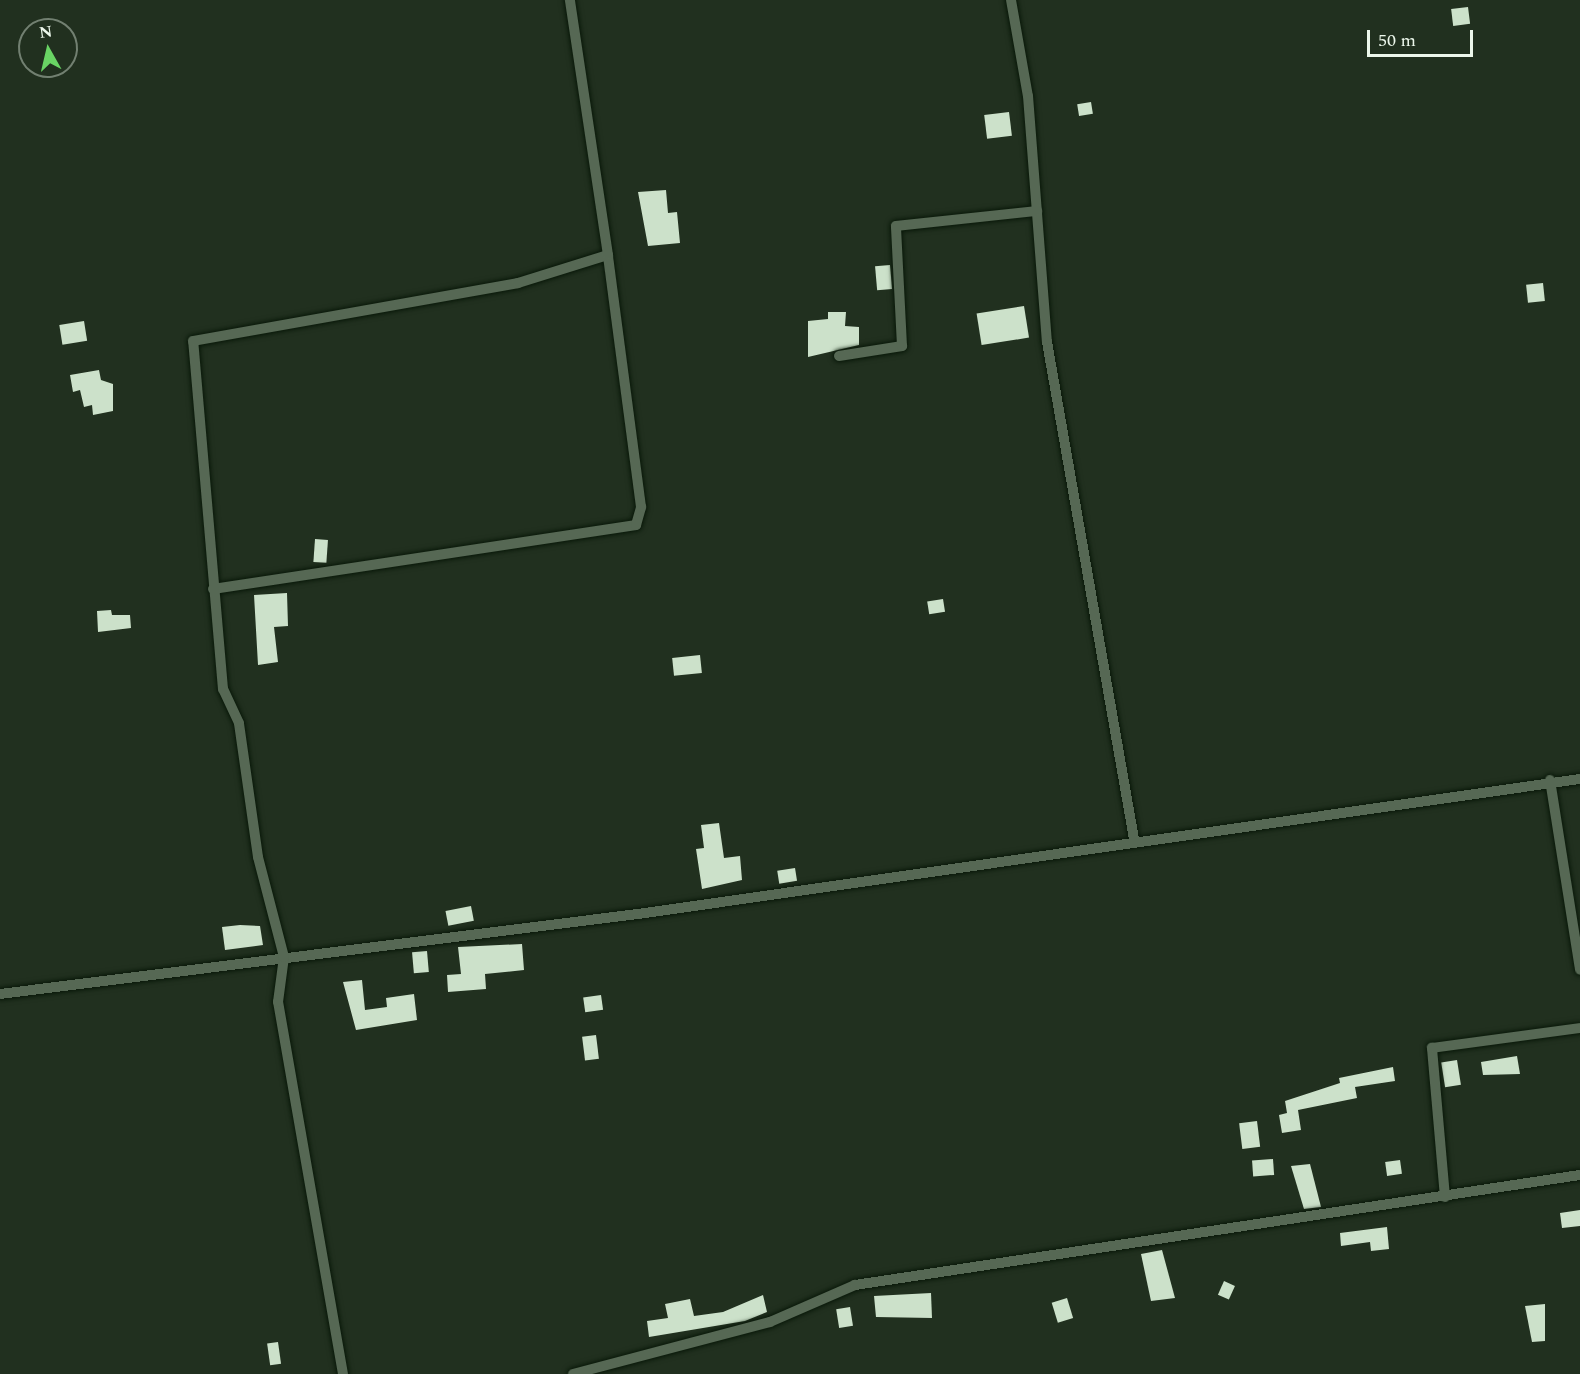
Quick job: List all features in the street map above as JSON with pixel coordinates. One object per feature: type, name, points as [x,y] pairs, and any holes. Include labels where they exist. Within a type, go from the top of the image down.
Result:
[{"type":"street","points":[[213,589],[636,525],[642,507],[570,0]]},
{"type":"street","points":[[1011,0],[1028,96],[1049,353],[1134,839]]},
{"type":"street","points":[[839,356],[902,346],[896,226],[1037,211]]},
{"type":"street","points":[[343,1374],[278,1002],[284,957],[258,857],[239,723],[224,689],[213,589],[193,341],[518,284],[608,255]]},
{"type":"street","points":[[0,994],[48,993],[284,957],[638,914],[1134,839],[1550,780],[1580,779]]},
{"type":"street","points":[[1550,780],[1580,970]]},
{"type":"street","points":[[1445,1197],[1432,1048],[1580,1028]]},
{"type":"street","points":[[573,1374],[770,1322],[855,1286],[1580,1175]]},
{"type":"building","points":[[1468,7],[1470,24],[1453,26],[1451,9]]},
{"type":"building","points":[[1091,102],[1093,114],[1079,116],[1077,104]]},
{"type":"building","points":[[1009,112],[1012,136],[987,139],[984,115]]},
{"type":"building","points":[[666,190],[668,213],[677,212],[680,243],[648,246],[638,192]]},
{"type":"building","points":[[890,265],[892,289],[877,290],[875,266]]},
{"type":"building","points":[[1543,283],[1545,301],[1528,303],[1526,285]]},
{"type":"building","points":[[1024,306],[1029,338],[982,345],[977,314]]},
{"type":"building","points":[[828,312],[846,312],[845,326],[859,327],[859,345],[808,357],[808,321],[828,319]]},
{"type":"building","points":[[84,321],[87,341],[62,345],[59,325]]},
{"type":"building","points":[[99,370],[101,380],[113,384],[113,411],[93,415],[92,405],[84,407],[80,390],[73,392],[70,375]]},
{"type":"building","points":[[315,539],[328,540],[326,563],[313,562]]},
{"type":"building","points":[[287,593],[288,626],[274,627],[278,662],[258,665],[254,595]]},
{"type":"building","points":[[943,599],[945,612],[929,614],[927,602]]},
{"type":"building","points":[[111,610],[112,615],[130,615],[131,628],[98,632],[97,611]]},
{"type":"building","points":[[700,655],[702,673],[674,676],[672,658]]},
{"type":"building","points":[[719,823],[724,858],[740,856],[742,880],[702,889],[696,849],[704,848],[701,825]]},
{"type":"building","points":[[795,868],[797,881],[779,884],[777,871]]},
{"type":"building","points":[[471,906],[474,921],[448,926],[445,911]]},
{"type":"building","points":[[260,926],[263,945],[225,950],[222,927]]},
{"type":"building","points":[[522,944],[524,970],[485,974],[486,989],[448,992],[447,975],[461,974],[458,947]]},
{"type":"building","points":[[427,951],[429,972],[414,973],[412,952]]},
{"type":"building","points":[[362,980],[365,1010],[387,1007],[386,998],[414,994],[417,1020],[356,1030],[343,982]]},
{"type":"building","points":[[601,995],[603,1010],[585,1012],[583,998]]},
{"type":"building","points":[[596,1035],[599,1059],[585,1061],[582,1037]]},
{"type":"building","points":[[1517,1056],[1520,1074],[1483,1075],[1481,1062]]},
{"type":"building","points":[[1457,1060],[1461,1085],[1445,1087],[1441,1063]]},
{"type":"building","points":[[1393,1067],[1395,1081],[1355,1087],[1357,1098],[1298,1110],[1301,1130],[1282,1133],[1279,1115],[1287,1113],[1285,1101],[1340,1083],[1339,1078]]},
{"type":"building","points":[[1257,1121],[1260,1147],[1242,1149],[1239,1123]]},
{"type":"building","points":[[1273,1159],[1274,1175],[1253,1176],[1252,1160]]},
{"type":"building","points":[[1400,1160],[1402,1174],[1387,1176],[1385,1162]]},
{"type":"building","points":[[1310,1164],[1321,1207],[1304,1209],[1291,1166]]},
{"type":"building","points":[[1580,1210],[1580,1226],[1562,1228],[1560,1213]]},
{"type":"building","points":[[1387,1227],[1389,1249],[1371,1251],[1370,1242],[1341,1246],[1340,1233]]},
{"type":"building","points":[[1162,1250],[1175,1298],[1151,1301],[1141,1254]]},
{"type":"building","points":[[1224,1281],[1235,1286],[1229,1300],[1218,1295]]},
{"type":"building","points":[[931,1293],[932,1318],[876,1317],[874,1296]]},
{"type":"building","points":[[763,1295],[767,1312],[745,1321],[649,1337],[647,1321],[668,1318],[665,1304],[690,1299],[694,1316],[723,1312]]},
{"type":"building","points":[[1067,1298],[1073,1318],[1058,1323],[1052,1303]]},
{"type":"building","points":[[1545,1304],[1545,1341],[1532,1342],[1525,1306]]},
{"type":"building","points":[[850,1307],[853,1326],[839,1328],[836,1309]]},
{"type":"building","points":[[278,1342],[281,1364],[270,1365],[267,1344]]}]
